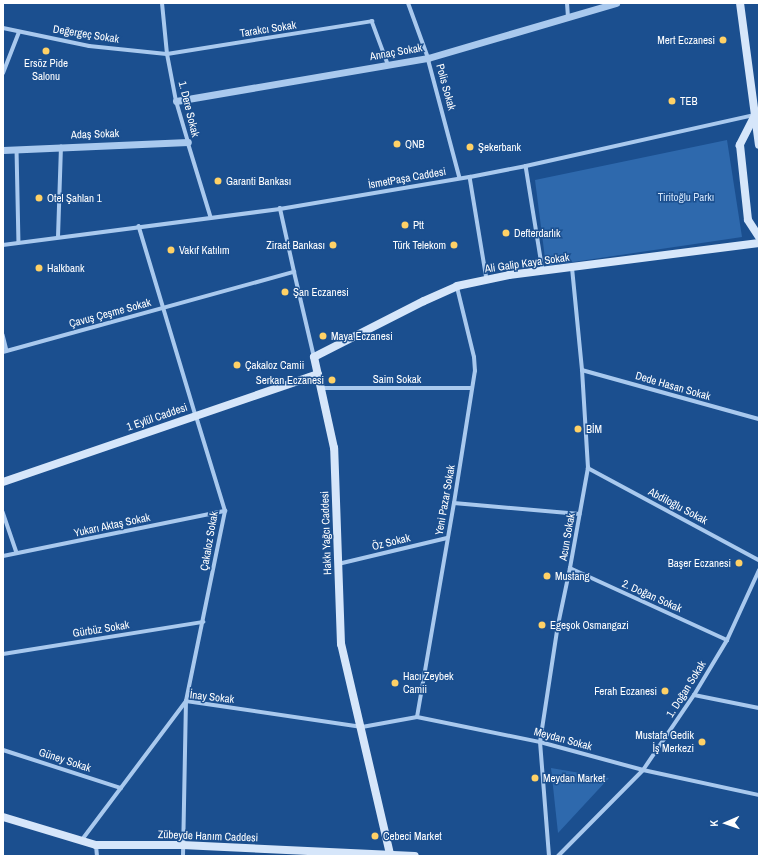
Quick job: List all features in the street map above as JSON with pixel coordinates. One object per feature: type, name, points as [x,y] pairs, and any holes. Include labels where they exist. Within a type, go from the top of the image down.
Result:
[{"type":"main road","points":[[740,3],[758,113],[759,145]]},
{"type":"main road","points":[[758,113],[740,146],[748,220],[759,237]]},
{"type":"main road","name":"Ali Galip Kaya Sokak","points":[[314,356],[457,286],[543,271],[759,243]]},
{"type":"main road","name":"Hakkı Yağcı Caddesi","points":[[314,356],[334,448],[341,644],[362,728],[390,855]]},
{"type":"main road","name":"1 Eylül Caddesi","points":[[3,482],[318,374]]},
{"type":"main road","name":"Zübeyde Hanım Caddesi","points":[[3,817],[96,845],[182,845],[415,856]]},
{"type":"street","name":"1. Dere Sokak","points":[[162,3],[167,54],[176,100],[211,217]]},
{"type":"street","name":"Polis Sokak","points":[[408,3],[428,58],[460,178]]},
{"type":"street","points":[[567,3],[568,17]]},
{"type":"street","name":"Annaç Sokak","points":[[176,100],[428,58],[616,3]]},
{"type":"street","name":"Tarakcı Sokak","points":[[167,54],[372,21]]},
{"type":"street","points":[[372,21],[388,64]]},
{"type":"street","name":"Değergeç Sokak","points":[[3,28],[89,46],[167,54]]},
{"type":"street","points":[[3,73],[19,32]]},
{"type":"street","name":"İsmetPaşa Caddesi","points":[[58,238],[139,226],[280,209],[460,178],[526,166],[758,113]]},
{"type":"street","name":"Adaş Sokak","points":[[3,150],[188,142]]},
{"type":"street","points":[[3,245],[58,238],[61,147]]},
{"type":"street","points":[[17,149],[18,242]]},
{"type":"street","points":[[526,166],[543,271]]},
{"type":"street","points":[[470,176],[487,280]]},
{"type":"street","name":"Hakkı Yağcı Caddesi","points":[[280,209],[314,356]]},
{"type":"street","name":"Çakaloz Sokak","points":[[139,226],[225,510],[186,701],[182,845],[183,856]]},
{"type":"street","name":"Acun Sokak","points":[[549,856],[540,742],[558,625],[588,468],[582,370],[572,268]]},
{"type":"street","name":"Çavuş Çeşme Sokak","points":[[5,351],[294,272]]},
{"type":"street","name":"Yeni Pazar Sokak","points":[[417,717],[454,503],[472,388],[474,357],[457,286]]},
{"type":"street","points":[[3,335],[5,351]]},
{"type":"street","name":"Dede Hasan Sokak","points":[[582,370],[759,420]]},
{"type":"street","name":"Saim Sokak","points":[[322,388],[472,388]]},
{"type":"street","name":"Abdiloğlu Sokak","points":[[588,468],[759,560]]},
{"type":"street","points":[[454,503],[580,514]]},
{"type":"street","name":"Yukarı Aktaş Sokak","points":[[3,556],[225,510]]},
{"type":"street","points":[[3,512],[17,553]]},
{"type":"street","name":"Öz Sokak","points":[[338,564],[447,538]]},
{"type":"street","name":"2. Doğan Sokak","points":[[570,568],[727,640]]},
{"type":"street","name":"1. Doğan Sokak","points":[[558,856],[643,770],[694,695],[727,640],[759,570]]},
{"type":"street","name":"Gürbüz Sokak","points":[[3,654],[203,622]]},
{"type":"street","points":[[694,695],[759,708]]},
{"type":"street","name":"İnay Sokak","points":[[81,841],[186,701],[362,728]]},
{"type":"street","name":"Meydan Sokak","points":[[362,728],[417,717],[540,742],[643,770],[759,795]]},
{"type":"street","name":"Güney Sokak","points":[[3,750],[121,788]]},
{"type":"street","points":[[96,845],[97,856]]},
{"type":"green space","name":"Tiritoğlu Parkı","points":[[727,140],[742,237],[546,266],[535,180]]},
{"type":"green space","points":[[551,768],[609,778],[558,833]]},
{"type":"place","name":"Mert Eczanesi","points":[[723,40]]},
{"type":"place","name":"Ersöz Pide Salonu","points":[[46,51]]},
{"type":"place","name":"TEB","points":[[672,101]]},
{"type":"place","name":"QNB","points":[[397,144]]},
{"type":"place","name":"Şekerbank","points":[[470,147]]},
{"type":"place","name":"Garanti Bankası","points":[[218,181]]},
{"type":"place","name":"Otel Şahlan 1","points":[[39,198]]},
{"type":"place","name":"Ptt","points":[[405,225]]},
{"type":"place","name":"Defterdarlık","points":[[506,233]]},
{"type":"place","name":"Ziraat Bankası","points":[[333,245]]},
{"type":"place","name":"Türk Telekom","points":[[454,245]]},
{"type":"place","name":"Vakıf Katılım","points":[[171,250]]},
{"type":"place","name":"Halkbank","points":[[39,268]]},
{"type":"place","name":"Şan Eczanesi","points":[[285,292]]},
{"type":"place","name":"Maya Eczanesi","points":[[323,336]]},
{"type":"place","name":"Çakaloz Camii","points":[[237,365]]},
{"type":"place","name":"Serkan Eczanesi","points":[[332,380]]},
{"type":"place","name":"BİM","points":[[578,429]]},
{"type":"place","name":"Başer Eczanesi","points":[[739,563]]},
{"type":"place","name":"Mustang","points":[[547,576]]},
{"type":"place","name":"Egeşok Osmangazi","points":[[542,625]]},
{"type":"place","name":"Hacı Zeybek Camii","points":[[395,683]]},
{"type":"place","name":"Ferah Eczanesi","points":[[665,691]]},
{"type":"place","name":"Mustafa Gedik İş Merkezi","points":[[702,742]]},
{"type":"place","name":"Meydan Market","points":[[535,778]]},
{"type":"place","name":"Cebeci Market","points":[[375,836]]}]
